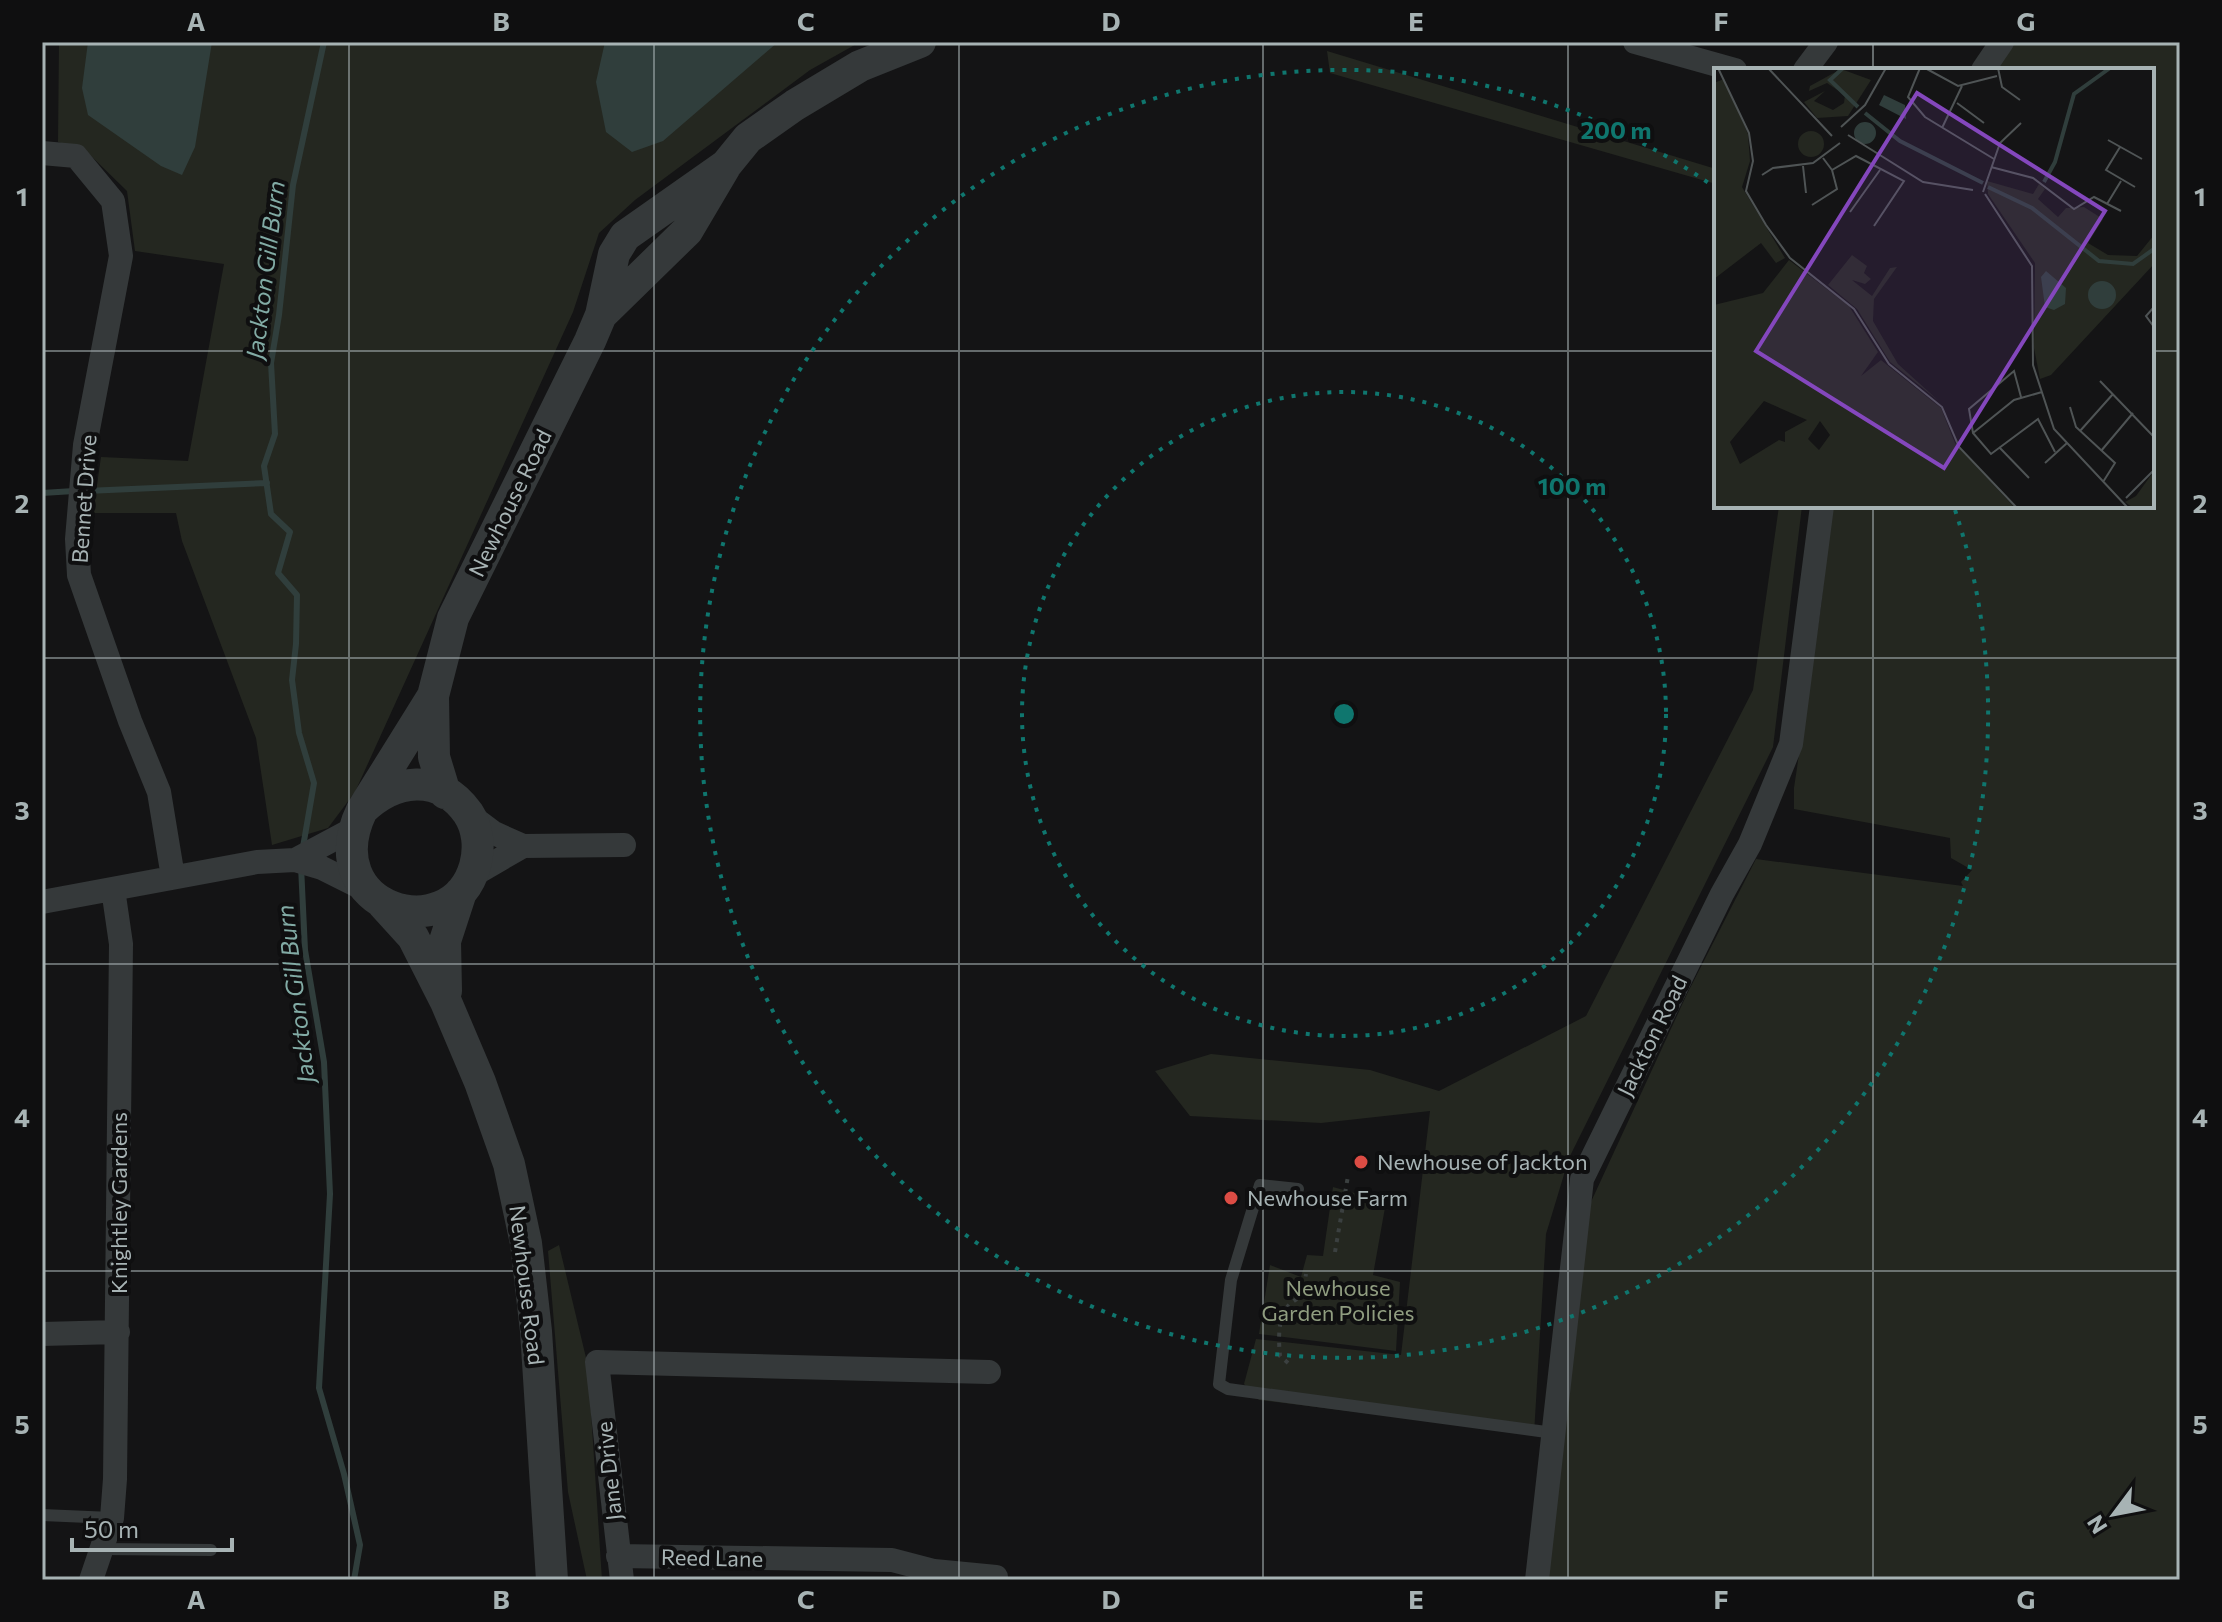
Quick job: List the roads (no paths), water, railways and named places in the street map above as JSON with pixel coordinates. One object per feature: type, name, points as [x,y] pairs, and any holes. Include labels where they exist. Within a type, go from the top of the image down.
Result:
[{"type":"street","name":"Newhouse Road","points":[[445,793],[434,757],[433,696],[453,618],[601,315],[687,231],[726,165],[748,138],[860,66],[920,42]]},
{"type":"street","points":[[1635,42],[1728,68]]},
{"type":"street","points":[[1806,68],[1826,42]]},
{"type":"street","points":[[1984,68],[2002,42]]},
{"type":"street","name":"Bennet Drive","points":[[42,153],[76,156],[113,201],[121,256],[85,445],[77,539],[79,575],[130,721],[159,792],[173,877]]},
{"type":"street","name":"Jackton Road","points":[[1537,1580],[1582,1179],[1722,894],[1750,844],[1791,744],[1822,508]]},
{"type":"street","name":"Newhouse Road","points":[[358,820],[433,696]]},
{"type":"street","points":[[295,860],[329,844],[358,820],[378,795],[397,786],[418,784],[456,799],[470,815],[494,833],[523,846],[624,845]]},
{"type":"street","points":[[467,884],[478,855],[477,835],[470,815]]},
{"type":"street","points":[[358,820],[350,851],[355,872],[374,897]]},
{"type":"street","points":[[42,902],[257,862],[295,860],[322,868],[403,911],[425,911],[444,905],[467,884],[523,846]]},
{"type":"street","name":"Newhouse Road","points":[[446,1002],[445,941],[467,884]]},
{"type":"street","name":"Knightley Gardens","points":[[91,1580],[112,1518],[118,1332],[121,944],[113,889]]},
{"type":"street","name":"Newhouse Road","points":[[374,897],[413,937],[446,1002],[480,1082],[509,1164],[526,1243],[536,1331],[552,1580]]},
{"type":"street","points":[[42,1334],[118,1332]]},
{"type":"street","name":"Jane Drive","points":[[620,1568],[597,1362],[989,1372]]},
{"type":"street","name":"Reed Lane","points":[[620,1568],[807,1570],[892,1560],[934,1571],[996,1577]]},
{"type":"lane","points":[[1298,1189],[1260,1185],[1231,1280],[1219,1384],[1228,1389],[1554,1433]]},
{"type":"lane","points":[[42,1515],[112,1518]]},
{"type":"lane","points":[[102,1549],[211,1550]]},
{"type":"waterway","name":"Jackton Gill Burn","points":[[303,847],[314,783],[299,733],[292,680],[297,595],[278,573],[290,532],[271,514],[264,466],[275,434],[271,363],[293,185],[324,42]]},
{"type":"waterway","points":[[86,491],[267,483]]},
{"type":"waterway","points":[[42,493],[74,491]]},
{"type":"waterway","name":"Jackton Gill Burn","points":[[301,866],[305,950],[324,1062],[330,1194],[319,1388],[344,1474],[360,1545],[354,1580]]},
{"type":"place","name":"Newhouse of Jackton","points":[[1361,1162]]},
{"type":"place","name":"Newhouse Farm","points":[[1231,1198]]},
{"type":"park label","name":"Newhouse Garden Policies","points":[[1338,1300]]}]
